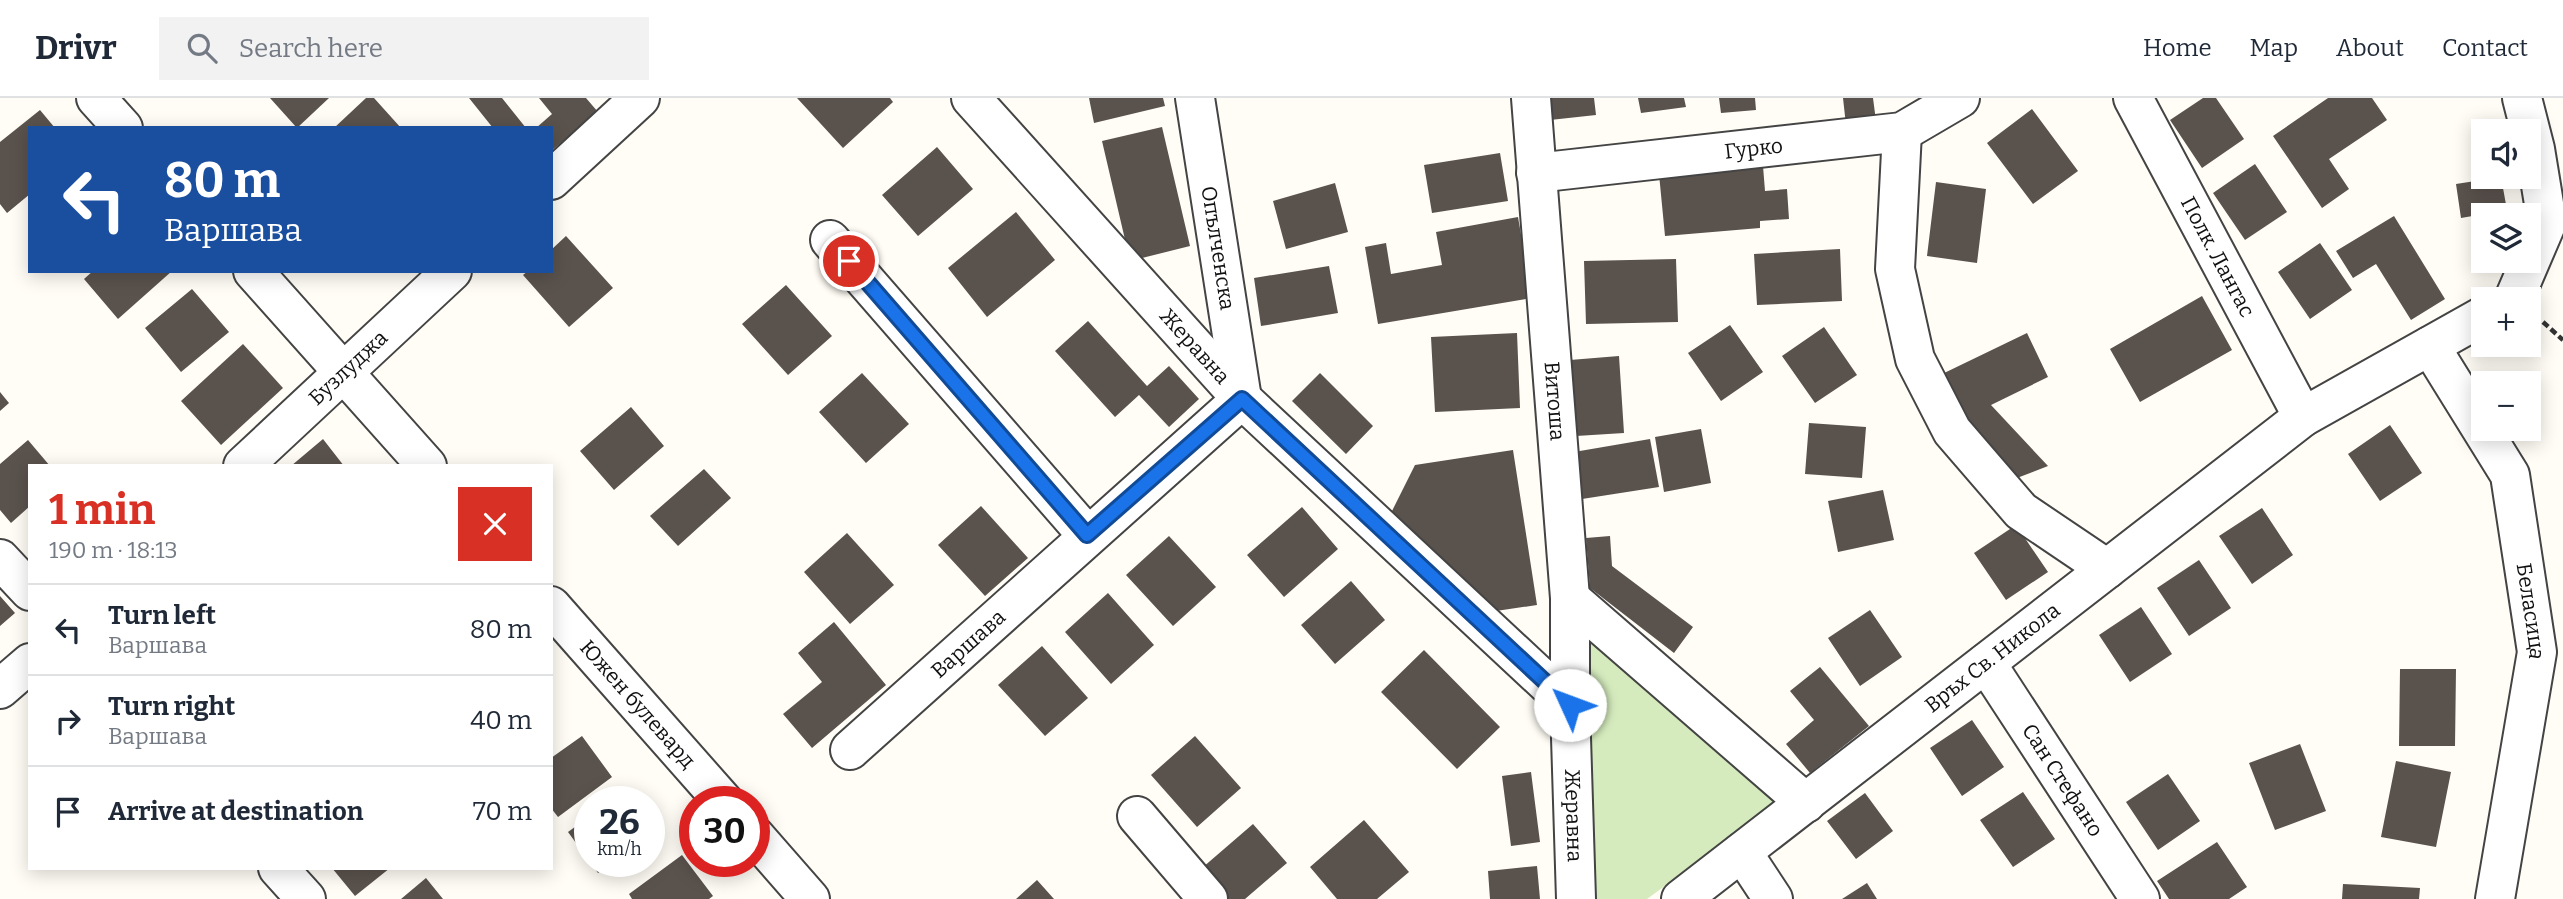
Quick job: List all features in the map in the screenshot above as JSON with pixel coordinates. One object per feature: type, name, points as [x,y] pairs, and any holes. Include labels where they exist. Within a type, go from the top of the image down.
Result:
[{"type":"street","points":[[96,98],[121,126]]},
{"type":"street","points":[[553,178],[640,98]]},
{"type":"street","name":"Жеравна","points":[[971,98],[1242,399],[1570,705],[1576,899]]},
{"type":"street","name":"Опълченска","points":[[1195,98],[1242,399]]},
{"type":"street","name":"Витоша","points":[[1531,98],[1570,598],[1570,705]]},
{"type":"street","name":"Гурко","points":[[1536,173],[1917,116],[1960,98]]},
{"type":"street","name":"Полк. Лангас","points":[[2133,98],[2303,417]]},
{"type":"street","points":[[2520,287],[2547,222],[2535,149],[2522,98]]},
{"type":"street","points":[[1917,116],[1895,269],[1915,359],[1952,431],[2021,511],[2106,569]]},
{"type":"street","points":[[830,240],[1087,535]]},
{"type":"street","points":[[255,273],[425,464]]},
{"type":"street","name":"Бузлуджа","points":[[245,464],[450,273]]},
{"type":"street","name":"Връх Св. Никола","points":[[1681,899],[2303,417],[2471,323]]},
{"type":"street","name":"Беласица","points":[[2430,346],[2510,475],[2537,652],[2495,899]]},
{"type":"street","name":"Варшава","points":[[850,750],[1242,399]]},
{"type":"street","points":[[0,559],[28,589]]},
{"type":"street","points":[[1570,598],[1806,803]]},
{"type":"street","name":"Южен булевард","points":[[553,608],[710,786]]},
{"type":"street","name":"Сан Стефано","points":[[1986,663],[2140,899]]},
{"type":"street","points":[[0,689],[28,665]]},
{"type":"street","points":[[1137,816],[1208,899]]},
{"type":"street","points":[[1742,852],[1773,899]]},
{"type":"street","points":[[770,853],[810,899]]},
{"type":"street","points":[[280,870],[306,899]]},
{"type":"path","points":[[2541,321],[2563,340]]},
{"type":"green space","points":[[1582,630],[1782,800],[1647,899],[1591,899]]},
{"type":"building","points":[[270,98],[329,98],[299,126],[295,126]]},
{"type":"building","points":[[366,98],[374,98],[399,126],[336,126]]},
{"type":"building","points":[[469,98],[502,98],[524,126],[491,126]]},
{"type":"building","points":[[539,98],[586,98],[598,112],[553,149],[553,126],[538,126],[552,114]]},
{"type":"building","points":[[797,98],[890,98],[893,102],[843,148]]},
{"type":"building","points":[[1089,98],[1163,98],[1165,106],[1094,123]]},
{"type":"building","points":[[1547,98],[1594,98],[1596,115],[1550,120]]},
{"type":"building","points":[[1638,98],[1684,98],[1686,107],[1641,113]]},
{"type":"building","points":[[1719,98],[1755,98],[1756,110],[1721,113]]},
{"type":"building","points":[[1843,98],[1873,98],[1876,121],[1846,125]]},
{"type":"building","points":[[2203,98],[2216,98],[2244,139],[2202,168],[2170,120]]},
{"type":"building","points":[[2328,98],[2372,98],[2387,120],[2329,159],[2349,189],[2322,208],[2273,136]]},
{"type":"building","points":[[2032,109],[2078,171],[2033,204],[1987,143]]},
{"type":"building","points":[[40,110],[53,126],[28,126],[28,196],[7,213],[0,204],[0,142]]},
{"type":"building","points":[[1162,127],[1190,246],[1130,261],[1102,141]]},
{"type":"building","points":[[937,147],[973,189],[918,236],[882,195]]},
{"type":"building","points":[[1500,153],[1508,201],[1432,213],[1424,165]]},
{"type":"building","points":[[2255,164],[2287,212],[2245,240],[2213,193]]},
{"type":"building","points":[[1763,166],[1765,191],[1787,189],[1789,219],[1760,221],[1760,228],[1665,236],[1659,174]]},
{"type":"building","points":[[1936,182],[1986,189],[1977,263],[1927,256]]},
{"type":"building","points":[[2471,182],[2471,189],[2503,189],[2506,203],[2471,203],[2471,216],[2461,218],[2456,184]]},
{"type":"building","points":[[1335,183],[1348,232],[1286,249],[1273,201]]},
{"type":"building","points":[[1016,212],[1055,260],[987,317],[948,268]]},
{"type":"building","points":[[2394,216],[2445,299],[2411,320],[2376,264],[2353,278],[2336,251]]},
{"type":"building","points":[[1518,217],[1532,298],[1378,324],[1365,247],[1386,243],[1391,274],[1442,265],[1436,232]]},
{"type":"building","points":[[566,236],[613,288],[569,327],[523,275],[553,273],[553,248]]},
{"type":"building","points":[[2320,243],[2352,290],[2310,319],[2278,272]]},
{"type":"building","points":[[1840,249],[1842,301],[1757,305],[1754,254]]},
{"type":"building","points":[[1676,259],[1678,322],[1586,324],[1584,261]]},
{"type":"building","points":[[1329,266],[1338,313],[1261,326],[1254,278]]},
{"type":"building","points":[[91,273],[170,273],[118,319],[84,279]]},
{"type":"building","points":[[786,285],[832,336],[788,375],[742,324]]},
{"type":"building","points":[[192,289],[229,332],[181,372],[145,328]]},
{"type":"building","points":[[2202,296],[2232,350],[2140,402],[2110,349]]},
{"type":"building","points":[[1088,321],[1147,386],[1169,366],[1199,399],[1169,427],[1139,395],[1115,417],[1055,351]]},
{"type":"building","points":[[1730,325],[1763,372],[1721,401],[1688,353]]},
{"type":"building","points":[[1824,327],[1857,375],[1815,403],[1782,356]]},
{"type":"building","points":[[1517,333],[1520,408],[1435,412],[1431,337]]},
{"type":"building","points":[[2027,333],[2048,377],[1991,405],[2048,466],[2017,478],[1956,413],[1938,376]]},
{"type":"building","points":[[243,344],[283,388],[221,445],[181,401]]},
{"type":"building","points":[[1619,356],[1624,433],[1576,436],[1570,360]]},
{"type":"building","points":[[862,373],[909,424],[866,463],[819,412]]},
{"type":"building","points":[[1320,373],[1373,426],[1346,454],[1292,401]]},
{"type":"building","points":[[0,392],[9,403],[0,411]]},
{"type":"building","points":[[631,407],[664,446],[614,490],[580,451]]},
{"type":"building","points":[[1809,423],[1866,427],[1862,478],[1805,474]]},
{"type":"building","points":[[2390,425],[2422,473],[2380,501],[2348,454]]},
{"type":"building","points":[[1701,429],[1711,483],[1664,492],[1655,437]]},
{"type":"building","points":[[323,439],[342,464],[293,464]]},
{"type":"building","points":[[1650,439],[1659,487],[1582,499],[1574,452]]},
{"type":"building","points":[[28,440],[48,464],[28,464],[28,508],[11,523],[0,510],[0,464]]},
{"type":"building","points":[[1513,450],[1537,605],[1496,611],[1390,515],[1415,465]]},
{"type":"building","points":[[704,469],[731,498],[678,546],[650,516]]},
{"type":"building","points":[[1883,490],[1894,540],[1838,552],[1828,501]]},
{"type":"building","points":[[981,506],[1028,558],[985,596],[938,545]]},
{"type":"building","points":[[1302,507],[1338,549],[1284,597],[1247,555]]},
{"type":"building","points":[[2262,508],[2293,555],[2252,584],[2219,536]]},
{"type":"building","points":[[2016,525],[2048,572],[2006,600],[1974,553]]},
{"type":"building","points":[[847,533],[894,585],[850,624],[804,572]]},
{"type":"building","points":[[1169,536],[1216,587],[1173,626],[1126,575]]},
{"type":"building","points":[[1610,536],[1612,566],[1693,627],[1674,653],[1590,588],[1586,538]]},
{"type":"building","points":[[2199,560],[2231,608],[2189,636],[2157,588]]},
{"type":"building","points":[[1351,581],[1385,620],[1335,664],[1301,625]]},
{"type":"building","points":[[1108,593],[1154,645],[1111,684],[1065,632]]},
{"type":"building","points":[[0,596],[15,613],[0,626]]},
{"type":"building","points":[[2141,607],[2172,654],[2130,682],[2099,635]]},
{"type":"building","points":[[1870,610],[1902,657],[1860,686],[1828,638]]},
{"type":"building","points":[[834,622],[886,685],[812,748],[783,714],[822,682],[798,653]]},
{"type":"building","points":[[1042,646],[1088,698],[1045,736],[998,685]]},
{"type":"building","points":[[1424,650],[1500,727],[1457,769],[1381,692]]},
{"type":"building","points":[[1820,667],[1869,726],[1810,773],[1786,744],[1814,720],[1790,691]]},
{"type":"building","points":[[2400,669],[2456,669],[2455,746],[2399,746]]},
{"type":"building","points":[[1972,720],[2004,767],[1962,796],[1930,748]]},
{"type":"building","points":[[582,736],[612,777],[600,786],[574,786],[574,805],[558,817],[553,811],[553,757]]},
{"type":"building","points":[[1195,736],[1241,788],[1197,827],[1151,775]]},
{"type":"building","points":[[2300,744],[2326,811],[2275,830],[2249,763]]},
{"type":"building","points":[[2396,761],[2451,772],[2436,847],[2381,837]]},
{"type":"building","points":[[1531,772],[1540,842],[1511,846],[1502,776]]},
{"type":"building","points":[[2168,774],[2200,821],[2158,850],[2126,802]]},
{"type":"building","points":[[2023,792],[2055,839],[2013,867],[1980,820]]},
{"type":"building","points":[[1865,793],[1893,831],[1856,859],[1827,821]]},
{"type":"building","points":[[1364,820],[1409,872],[1377,899],[1337,899],[1310,867]]},
{"type":"building","points":[[1253,824],[1287,863],[1245,899],[1229,899],[1202,868]]},
{"type":"building","points":[[574,828],[574,840],[568,832]]},
{"type":"building","points":[[2217,842],[2247,887],[2229,899],[2169,899],[2157,881]]},
{"type":"building","points":[[679,857],[679,877],[699,877],[713,896],[709,899],[632,899],[629,894],[652,877],[665,877],[665,868]]},
{"type":"building","points":[[1537,866],[1540,899],[1490,899],[1488,871]]},
{"type":"building","points":[[334,870],[388,870],[355,896]]},
{"type":"building","points":[[426,878],[443,899],[401,899]]},
{"type":"building","points":[[1037,880],[1054,899],[1016,899]]},
{"type":"building","points":[[1867,883],[1877,899],[1842,899]]},
{"type":"building","points":[[2343,884],[2420,888],[2419,899],[2342,899]]},
{"type":"route","points":[[849,261],[1087,535],[1242,399],[1570,705]]}]
